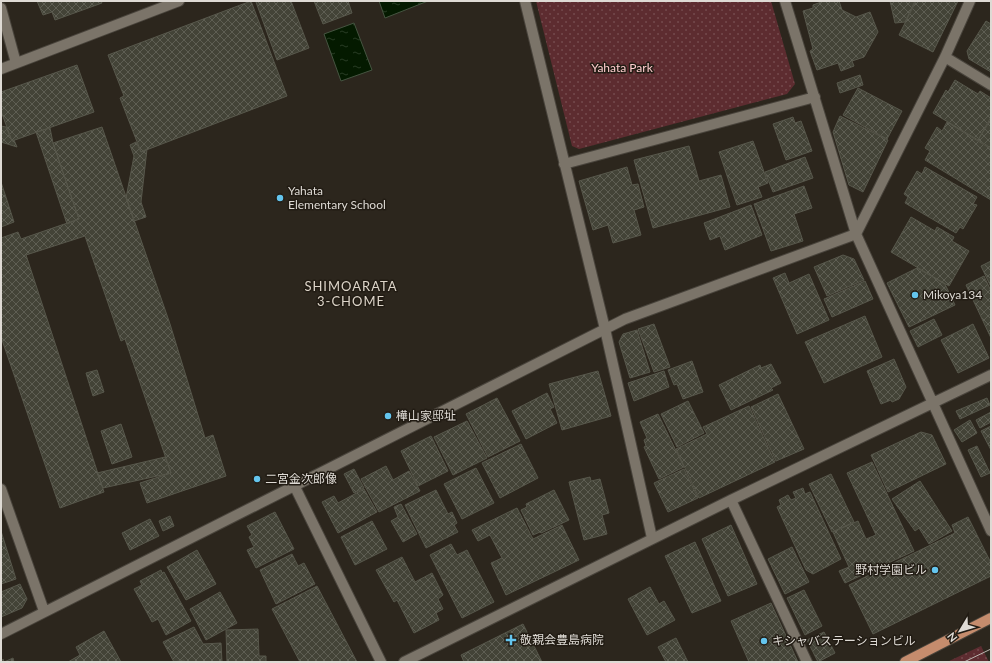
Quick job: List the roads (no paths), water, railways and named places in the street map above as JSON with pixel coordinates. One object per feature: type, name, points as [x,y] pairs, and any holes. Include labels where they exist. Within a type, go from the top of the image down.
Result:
[{"type":"main road","points":[[905,662],[991,618]]},
{"type":"street","points":[[1,69],[179,1]]},
{"type":"street","points":[[525,1],[605,329],[652,538]]},
{"type":"street","points":[[796,1],[785,3],[856,234],[991,532]]},
{"type":"street","points":[[1,634],[625,319],[856,234],[945,57],[970,1]]},
{"type":"street","points":[[1,8],[16,64]]},
{"type":"street","points":[[945,57],[991,85]]},
{"type":"street","points":[[564,164],[815,97]]},
{"type":"street","points":[[404,662],[652,538],[991,375]]},
{"type":"street","points":[[294,485],[381,662]]},
{"type":"street","points":[[1,489],[44,611]]},
{"type":"street","points":[[731,500],[807,662]]},
{"type":"water","points":[[379,1],[428,1],[385,18]]},
{"type":"water","points":[[354,23],[372,70],[341,81],[324,34]]},
{"type":"tram line","points":[[964,662],[991,649]]},
{"type":"place","name":"Yahata Elementary School","points":[[280,198]]},
{"type":"place","name":"Mikoya134","points":[[915,295]]},
{"type":"place","name":"樺山家邸址","points":[[388,416]]},
{"type":"place","name":"二宮金次郎像","points":[[257,479]]},
{"type":"place","name":"野村学園ビル","points":[[935,570]]},
{"type":"place","name":"敬親会豊島病院","points":[[511,640]]},
{"type":"place","name":"キシャバステーションビル","points":[[764,641]]},
{"type":"district","name":"SHIMOARATA 3-CHOME","points":[[351,294]]},
{"type":"park label","name":"Yahata Park","points":[[622,68]]}]
